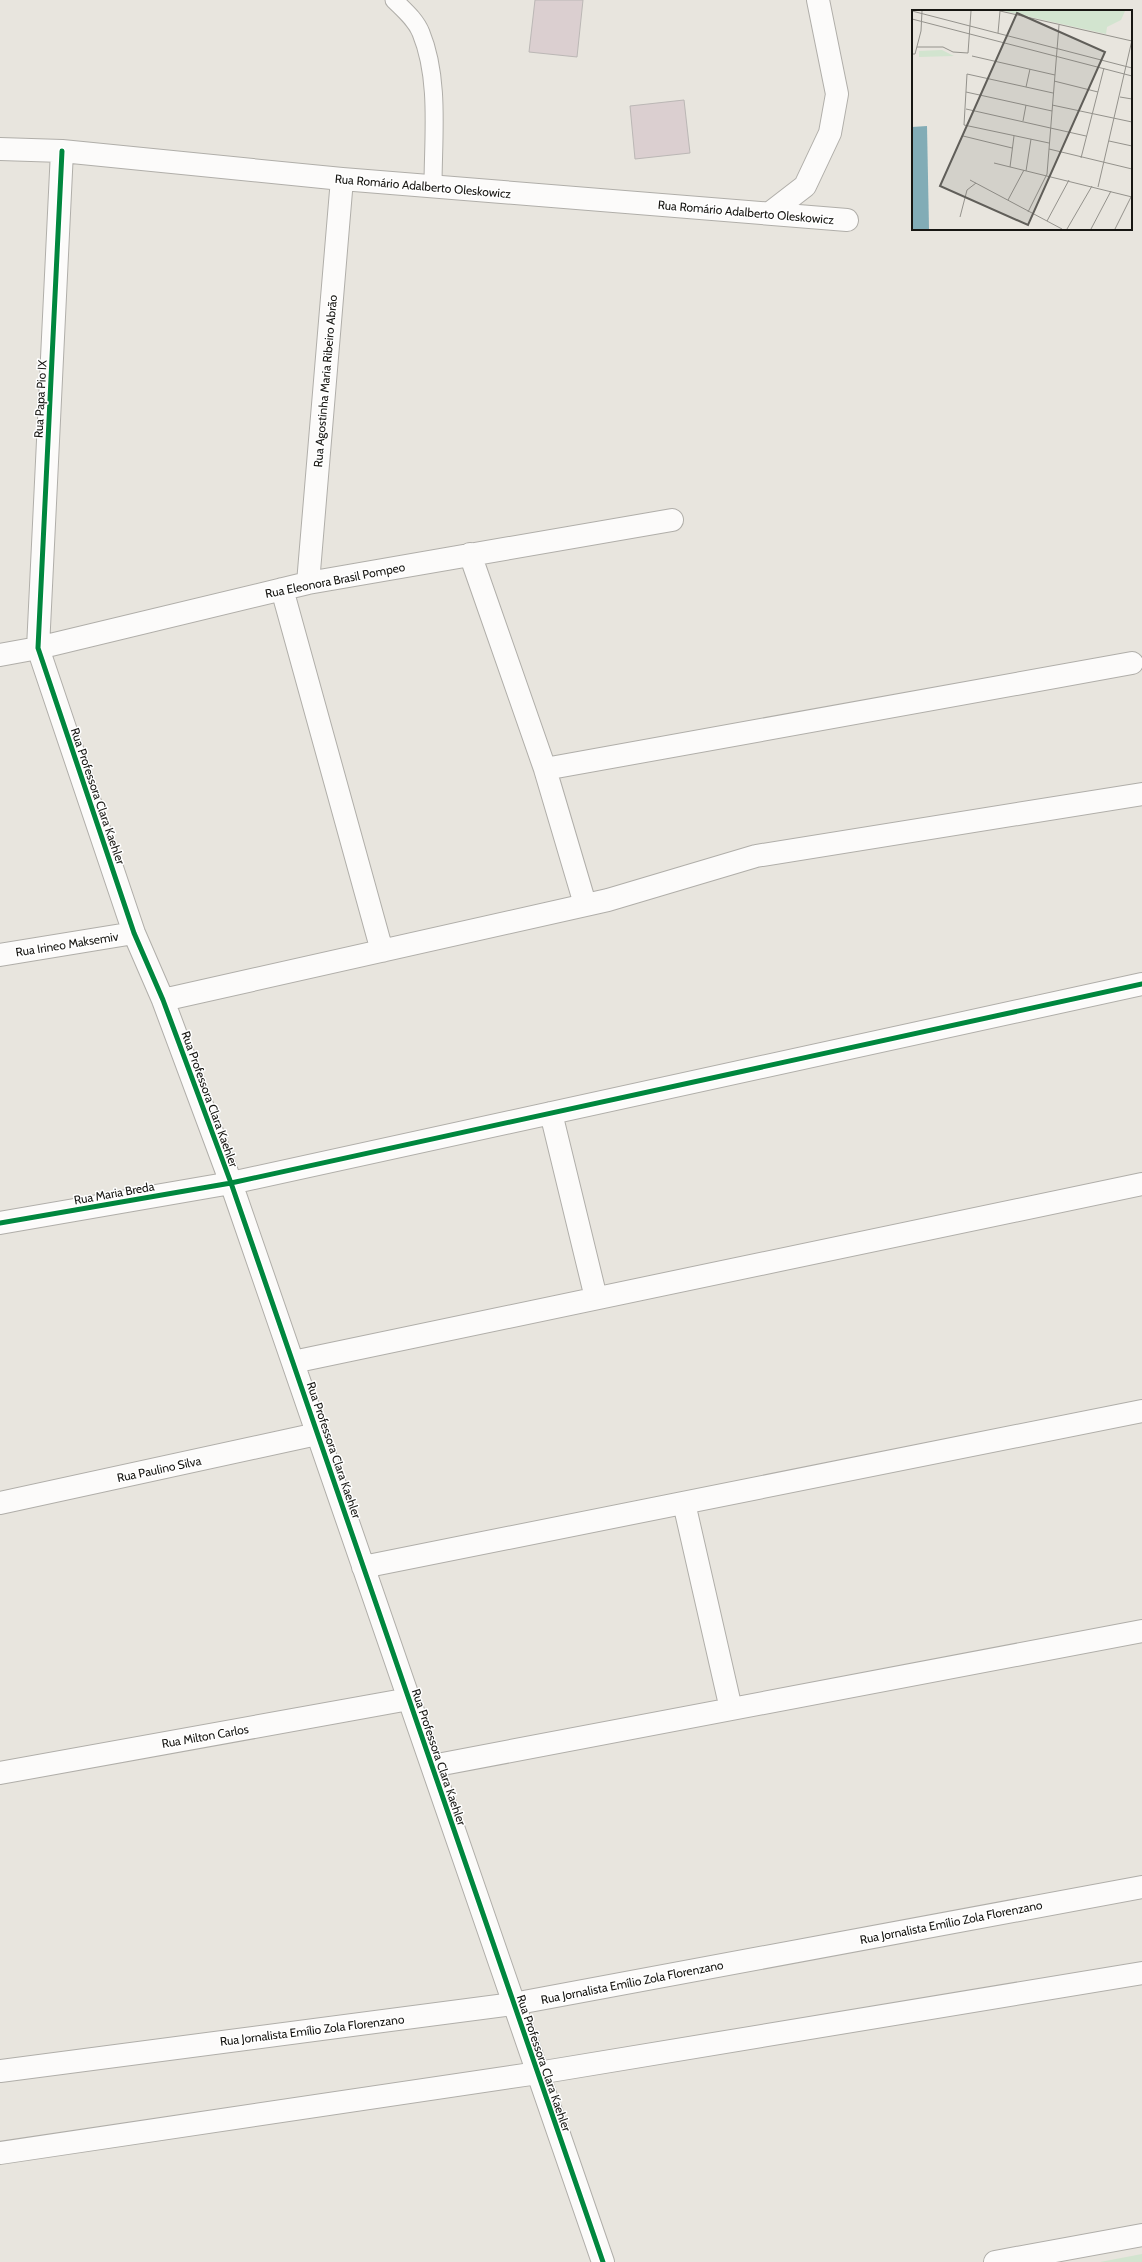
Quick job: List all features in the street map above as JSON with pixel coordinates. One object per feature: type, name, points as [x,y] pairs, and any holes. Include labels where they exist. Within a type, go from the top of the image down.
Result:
[{"type":"street","points":[[770,214],[805,186],[830,133],[836,94],[818,0]]},
{"type":"street","name":"Rua Romário Adalberto Oleskowicz","points":[[0,149],[62,151],[342,180],[433,186],[847,220]]},
{"type":"street","name":"Rua Papa Pio IX","points":[[38,648],[62,151]]},
{"type":"street","name":"Rua Agostinha Maria Ribeiro Abrão","points":[[308,582],[342,180]]},
{"type":"street","name":"Rua Eleonora Brasil Pompeo","points":[[0,655],[38,648],[308,582],[672,520]]},
{"type":"street","points":[[470,554],[545,769],[585,904]]},
{"type":"street","points":[[282,589],[382,951]]},
{"type":"street","name":"Rua Professora Clara Kaehler","points":[[38,648],[134,933],[163,1000],[231,1183],[603,2262]]},
{"type":"street","points":[[545,769],[1132,663]]},
{"type":"street","points":[[163,1000],[608,900],[756,856],[1142,794]]},
{"type":"street","name":"Rua Irineo Maksemiv","points":[[0,955],[134,933]]},
{"type":"street","name":"Rua Maria Breda","points":[[0,1223],[231,1183],[1142,984]]},
{"type":"street","points":[[551,1113],[596,1298]]},
{"type":"street","points":[[293,1362],[1142,1184]]},
{"type":"street","points":[[363,1567],[1142,1411]]},
{"type":"street","name":"Rua Paulino Silva","points":[[0,1503],[317,1434]]},
{"type":"street","points":[[684,1503],[732,1709]]},
{"type":"street","points":[[432,1766],[1142,1631]]},
{"type":"street","name":"Rua Milton Carlos","points":[[0,1773],[409,1699]]},
{"type":"street","name":"Rua Jornalista Emílio Zola Florenzano","points":[[0,2071],[513,2004],[1142,1887]]},
{"type":"street","points":[[0,2153],[538,2073],[1142,1973]]},
{"type":"street","points":[[995,2262],[1142,2235]]},
{"type":"lane","points":[[394,0],[408,13],[421,32],[432,73],[433,186]]},
{"type":"green space","points":[[1142,2254],[1142,2262],[1100,2262]]},
{"type":"building","points":[[535,0],[583,0],[577,57],[529,52]]},
{"type":"building","points":[[684,100],[690,153],[635,159],[630,106]]},
{"type":"cycle path","points":[[62,151],[38,648],[134,933],[163,1000],[231,1183],[603,2262]]},
{"type":"cycle path","points":[[0,1223],[231,1183],[1142,984]]}]
